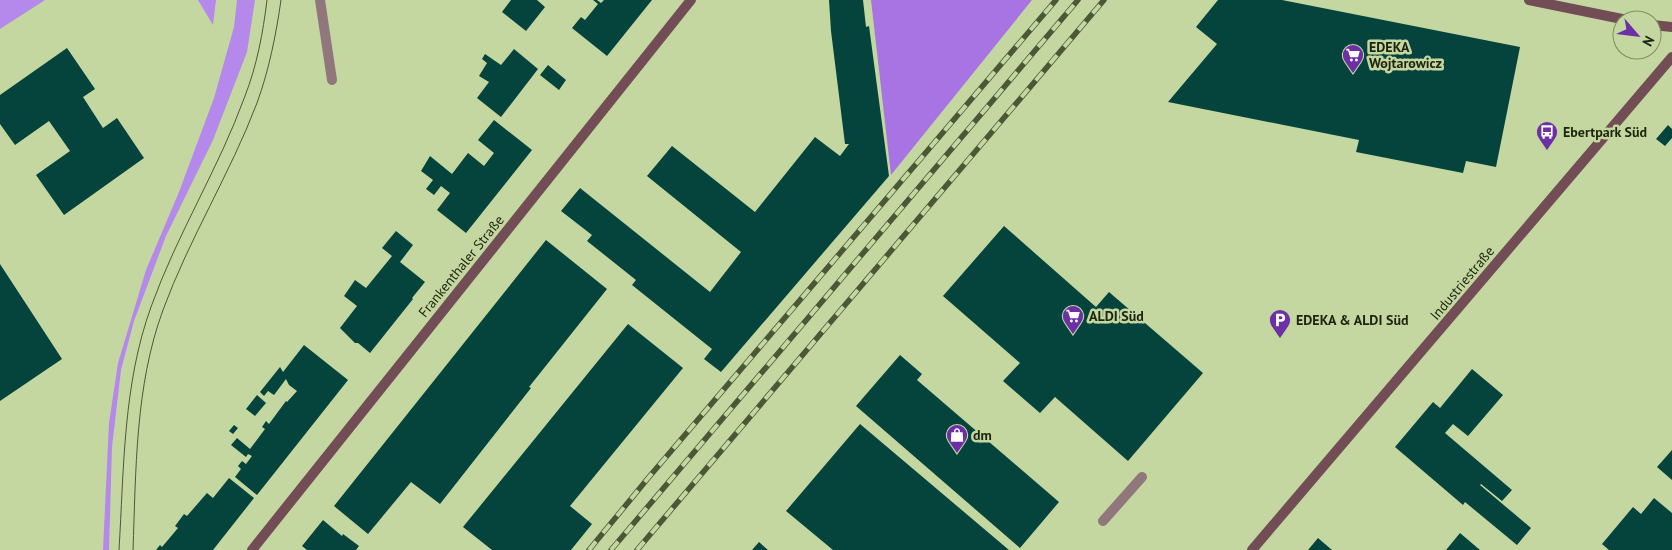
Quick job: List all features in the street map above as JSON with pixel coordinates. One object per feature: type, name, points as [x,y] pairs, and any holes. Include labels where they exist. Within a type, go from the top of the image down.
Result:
[{"type":"street","name":"Frankenthaler Straße","points":[[252,550],[691,0]]},
{"type":"street","points":[[1529,0],[1612,17]]},
{"type":"street","name":"Industriestraße","points":[[1252,550],[1672,57]]},
{"type":"lane","points":[[320,0],[332,80]]},
{"type":"lane","points":[[1103,521],[1142,477]]},
{"type":"shaded area","points":[[0,0],[45,0],[0,29]]},
{"type":"shaded area","points":[[198,0],[216,0],[213,25]]},
{"type":"shaded area","points":[[237,0],[255,0],[247,52],[213,140],[166,236],[134,321],[121,370],[112,447],[109,550],[103,550],[109,423],[118,363],[146,270],[179,192],[214,98],[234,27]]},
{"type":"shaded area","points":[[871,0],[1032,0],[891,175]]},
{"type":"building","points":[[511,0],[537,0],[545,7],[526,31],[502,12]]},
{"type":"building","points":[[593,0],[601,3],[604,0],[652,0],[607,56],[572,28],[581,17],[585,20],[598,4]]},
{"type":"building","points":[[829,0],[863,0],[866,27],[869,26],[889,176],[721,372],[704,359],[712,349],[632,285],[636,280],[587,241],[592,235],[561,211],[580,188],[710,292],[741,252],[647,176],[672,146],[755,212],[815,137],[840,156],[849,144],[845,144]]},
{"type":"building","name":"EDEKA Wojtarowicz","points":[[1218,0],[1282,0],[1520,47],[1496,167],[1466,161],[1463,173],[1356,152],[1359,140],[1168,102],[1217,44],[1196,27]]},
{"type":"building","points":[[67,48],[95,89],[83,97],[103,128],[117,118],[144,158],[64,215],[36,175],[70,151],[49,121],[15,145],[0,124],[0,95]]},
{"type":"building","points":[[514,49],[538,69],[501,117],[477,98],[489,82],[479,76],[487,63],[482,59],[485,54],[501,65]]},
{"type":"building","points":[[548,65],[566,80],[559,90],[540,75]]},
{"type":"building","points":[[494,120],[532,150],[466,233],[437,210],[450,193],[441,186],[434,195],[426,189],[433,180],[421,171],[430,156],[452,174],[468,153],[484,166],[494,153],[478,140]]},
{"type":"building","points":[[1668,125],[1672,129],[1672,138],[1665,146],[1656,139]]},
{"type":"building","name":"ALDI Süd","points":[[1004,226],[1096,307],[1109,292],[1203,373],[1128,461],[1055,397],[1040,413],[1003,381],[1020,363],[943,296]]},
{"type":"building","points":[[396,231],[413,245],[400,262],[425,282],[370,353],[358,343],[355,343],[340,328],[357,306],[344,296],[355,280],[366,288],[392,256],[382,248]]},
{"type":"building","points":[[546,240],[607,289],[440,504],[411,482],[368,534],[334,506]]},
{"type":"building","points":[[0,264],[62,359],[0,401]]},
{"type":"building","points":[[628,324],[683,368],[570,506],[592,524],[571,550],[492,550],[463,527]]},
{"type":"building","points":[[304,345],[348,380],[257,495],[235,477],[241,469],[238,466],[242,461],[246,464],[252,456],[248,454],[246,457],[231,445],[237,438],[250,449],[265,429],[262,427],[266,421],[269,424],[286,401],[297,391],[289,385],[286,379],[274,395],[268,391],[264,396],[260,392],[280,367],[283,372]]},
{"type":"building","name":"dm","points":[[900,355],[922,374],[917,380],[1059,502],[1020,548],[856,406]]},
{"type":"building","points":[[1472,369],[1503,395],[1468,436],[1453,424],[1445,433],[1512,490],[1502,501],[1480,485],[1531,528],[1517,545],[1465,502],[1463,505],[1395,447],[1433,402],[1440,408]]},
{"type":"building","points":[[257,395],[266,403],[255,416],[246,409]]},
{"type":"building","points":[[860,424],[1009,550],[833,550],[786,511]]},
{"type":"building","points":[[234,425],[238,428],[233,434],[229,431]]},
{"type":"building","points":[[1672,450],[1672,480],[1657,467]]},
{"type":"building","points":[[229,478],[254,498],[213,550],[156,550],[160,545],[162,547],[178,528],[175,526],[184,514],[187,516],[207,493],[213,498]]},
{"type":"building","points":[[1654,498],[1672,513],[1672,550],[1609,550],[1602,544],[1633,507],[1641,514]]},
{"type":"building","points":[[323,520],[342,536],[343,534],[359,546],[356,550],[307,550],[302,546]]},
{"type":"building","points":[[1460,533],[1480,550],[1446,550]]},
{"type":"building","points":[[1318,538],[1332,550],[1308,550]]},
{"type":"building","points":[[759,542],[768,550],[752,550]]},
{"type":"tram line","points":[[119,550],[126,427],[135,366],[142,336],[161,280],[235,123],[253,73],[264,25],[267,0]]},
{"type":"tram line","points":[[133,550],[136,459],[142,399],[154,339],[173,284],[235,155],[257,103],[272,52],[281,0]]},
{"type":"railway","points":[[589,550],[649,477],[1056,0]]},
{"type":"railway","points":[[611,550],[1078,0]]},
{"type":"railway","points":[[637,550],[1104,0]]},
{"type":"place","name":"EDEKA Wojtarowicz","points":[[1353,74]]},
{"type":"place","name":"Ebertpark Süd","points":[[1547,151]]},
{"type":"place","name":"ALDI Süd","points":[[1073,335]]},
{"type":"place","name":"EDEKA & ALDI Süd","points":[[1280,339]]},
{"type":"place","name":"dm","points":[[957,454]]}]
